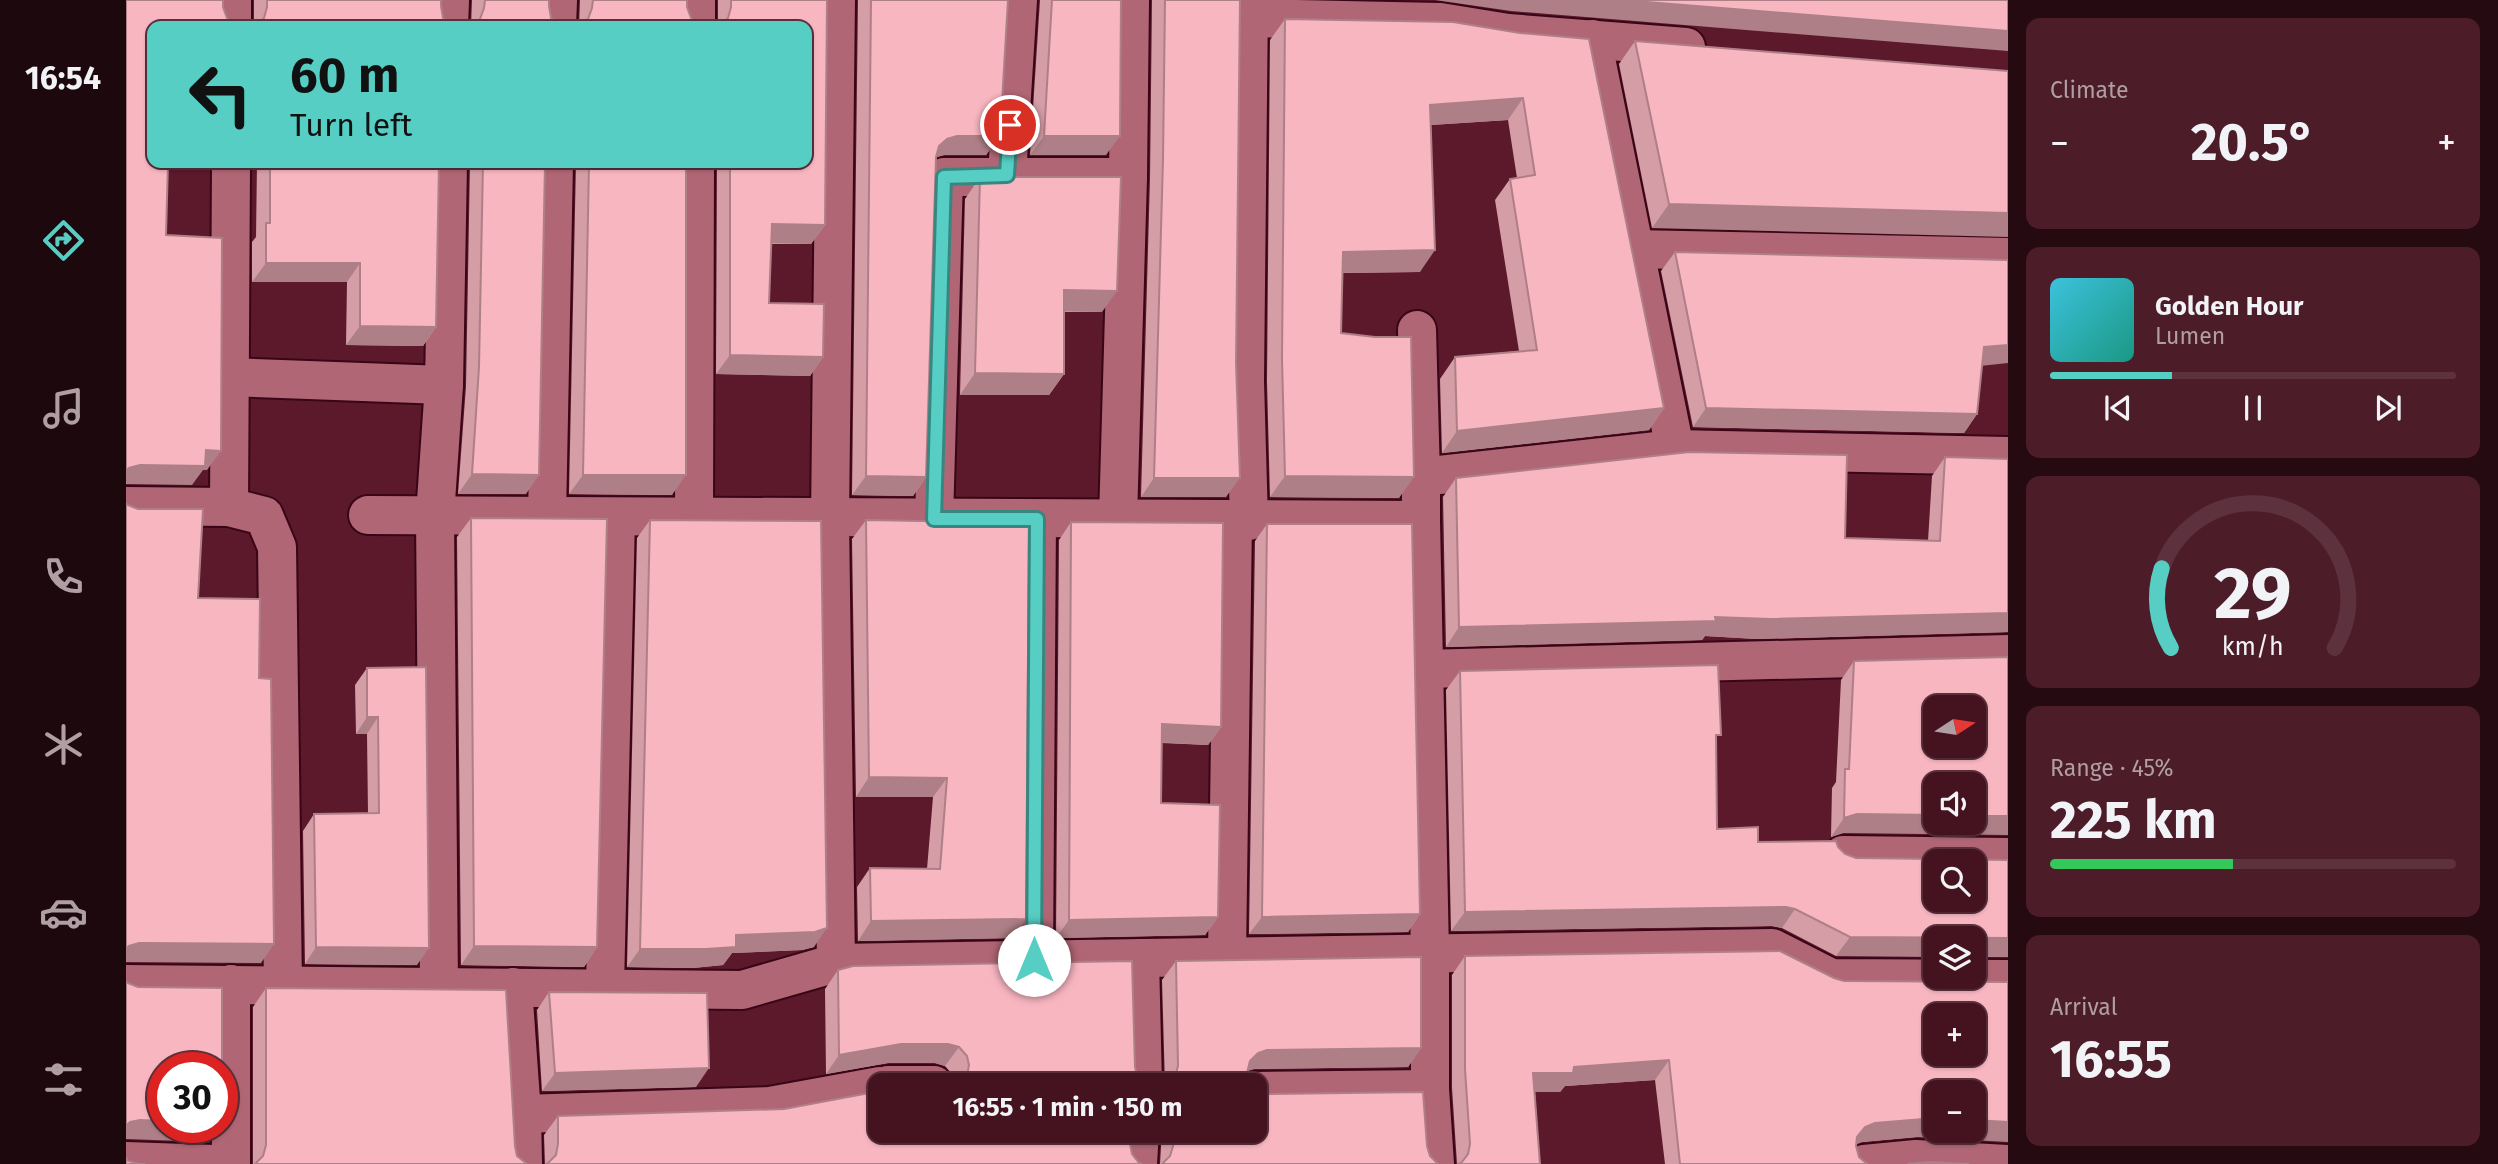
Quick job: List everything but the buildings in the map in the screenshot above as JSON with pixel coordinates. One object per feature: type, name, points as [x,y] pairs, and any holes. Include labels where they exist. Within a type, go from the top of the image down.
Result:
[{"type":"street","points":[[232,0],[232,21]]},
{"type":"street","points":[[449,21],[450,0]]},
{"type":"street","points":[[557,21],[558,0]]},
{"type":"street","points":[[696,0],[696,21]]},
{"type":"street","points":[[836,0],[830,519],[836,962]]},
{"type":"street","points":[[1007,175],[1018,0]]},
{"type":"street","points":[[1118,519],[1130,0]]},
{"type":"street","points":[[1227,956],[1245,381],[1249,9],[1440,22],[1508,33],[1717,49]]},
{"type":"street","points":[[1592,39],[1675,449]]},
{"type":"street","points":[[229,507],[231,168]]},
{"type":"street","points":[[439,986],[435,516],[444,385],[448,168]]},
{"type":"street","points":[[547,517],[554,168]]},
{"type":"street","points":[[694,518],[695,168]]},
{"type":"street","points":[[934,519],[944,177],[1128,177]]},
{"type":"street","points":[[1634,249],[2008,257]]},
{"type":"street","points":[[1418,330],[1430,953],[1430,1089],[1435,1164]]},
{"type":"street","points":[[229,377],[444,385]]},
{"type":"street","points":[[1421,477],[1675,449],[2008,456]]},
{"type":"street","points":[[126,506],[229,507],[264,516],[277,547],[283,985]]},
{"type":"street","points":[[368,515],[1421,520]]},
{"type":"street","points":[[605,988],[616,518]]},
{"type":"street","points":[[1034,960],[1037,519]]},
{"type":"street","points":[[1424,669],[2008,654]]},
{"type":"street","points":[[1843,855],[2008,857]]},
{"type":"street","points":[[126,984],[742,990],[836,962],[1772,948],[1830,978],[2008,979]]},
{"type":"street","points":[[1140,958],[1143,1073]]},
{"type":"street","points":[[231,984],[231,1164]]},
{"type":"street","points":[[513,987],[523,1164]]},
{"type":"street","points":[[522,1114],[770,1105],[868,1088]]},
{"type":"street","points":[[1267,1091],[1430,1089]]},
{"type":"street","points":[[1138,1164],[1139,1143]]},
{"type":"street","points":[[1864,1164],[1916,1159],[2008,1164]]},
{"type":"street","points":[[126,1161],[214,1164]]},
{"type":"route","points":[[1010,125],[1007,175],[944,177],[934,519],[1037,519],[1034,960]]}]
